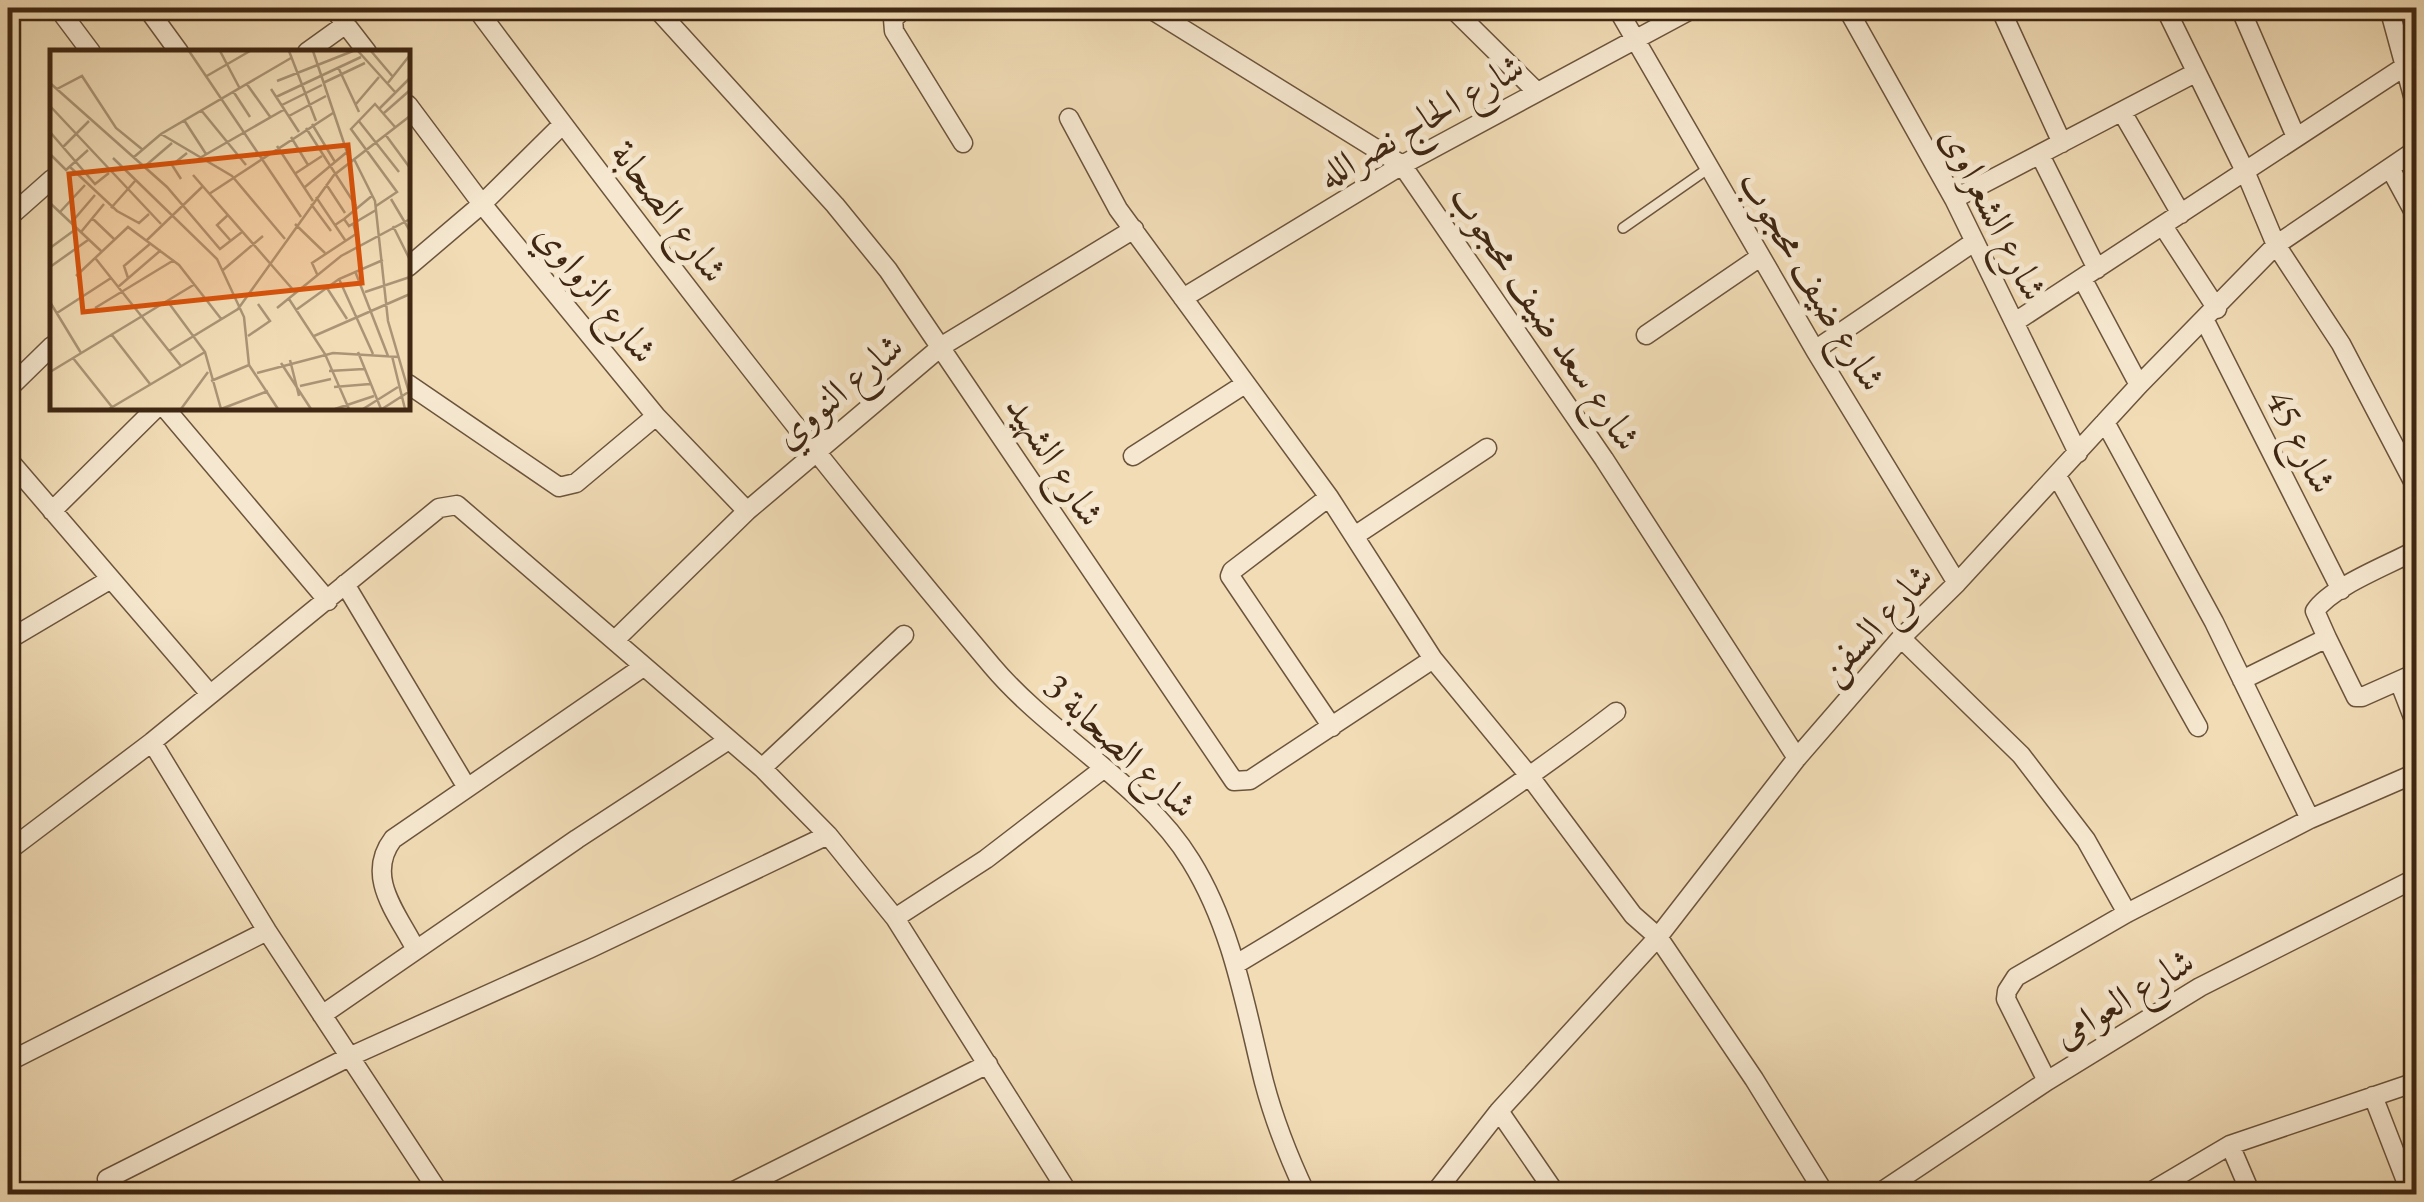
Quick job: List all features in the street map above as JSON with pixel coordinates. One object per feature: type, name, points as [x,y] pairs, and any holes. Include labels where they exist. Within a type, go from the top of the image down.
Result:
[{"type":"street","points":[[58,8],[89,50]]},
{"type":"street","points":[[147,8],[178,50]]},
{"type":"street","points":[[334,8],[366,50]]},
{"type":"street","name":"شارع الصحابة","points":[[476,8],[814,452]]},
{"type":"street","name":"شارع الشهيد","points":[[656,8],[835,205],[888,270],[1234,781],[1250,780],[1432,659]]},
{"type":"street","points":[[905,8],[893,19],[894,31],[963,143]]},
{"type":"street","name":"شارع سعد ضيف محجوب","points":[[1149,8],[1402,165],[1604,458],[1797,758]]},
{"type":"street","points":[[1452,8],[1536,91]]},
{"type":"street","name":"شارع ضيف محجوب","points":[[1617,8],[1814,350],[1957,583]]},
{"type":"street","name":"شارع الحاج نصرالله","points":[[1184,298],[1402,165],[1694,8]]},
{"type":"street","name":"شارع الشعراوى","points":[[1848,8],[1954,200],[2078,453]]},
{"type":"street","points":[[2000,8],[2062,143]]},
{"type":"street","points":[[2165,8],[2245,171],[2276,246],[2342,344],[2416,488]]},
{"type":"street","points":[[2240,8],[2296,137]]},
{"type":"street","points":[[2389,8],[2416,107]]},
{"type":"street","points":[[310,50],[346,24]]},
{"type":"street","points":[[2015,322],[2406,64]]},
{"type":"street","points":[[1954,200],[2195,73]]},
{"type":"street","name":"شارع الزواوي","points":[[410,108],[482,204],[656,416],[747,512]]},
{"type":"street","points":[[2122,112],[2181,214]]},
{"type":"street","points":[[1068,118],[1118,209],[1330,497],[1432,659],[1531,778],[1633,915],[1658,938],[1826,1194]]},
{"type":"street","points":[[410,265],[482,204],[563,124]]},
{"type":"street","name":"شارع السفن","points":[[1434,1194],[1499,1111],[1658,938],[1797,758],[1902,638],[2058,476],[2139,385],[2276,246],[2416,150]]},
{"type":"street","points":[[2040,155],[2139,385]]},
{"type":"street","points":[[2390,168],[2416,216]]},
{"type":"street","points":[[8,218],[50,182]]},
{"type":"street","name":"شارع 45","points":[[2163,226],[2210,315],[2340,590]]},
{"type":"street","name":"شارع النووي","points":[[615,640],[747,512],[942,346],[1134,229]]},
{"type":"street","points":[[1814,350],[1974,242]]},
{"type":"street","points":[[1646,334],[1760,257]]},
{"type":"street","points":[[8,389],[50,348]]},
{"type":"street","points":[[1133,456],[1245,384]]},
{"type":"street","points":[[410,385],[559,487],[576,484],[656,416]]},
{"type":"street","points":[[52,511],[154,410]]},
{"type":"street","points":[[167,410],[328,600]]},
{"type":"street","points":[[2106,422],[2214,622],[2310,819]]},
{"type":"street","points":[[1356,535],[1487,448]]},
{"type":"street","name":"شارع الصحابة 3","points":[[814,452],[1002,678],[1175,836],[1194,866],[1238,963],[1265,1084],[1306,1194]]},
{"type":"street","points":[[8,459],[15,480],[52,511],[210,694]]},
{"type":"street","points":[[2058,476],[2198,727]]},
{"type":"street","points":[[1330,497],[1230,576],[1332,727]]},
{"type":"street","points":[[8,850],[152,742],[439,508],[450,504],[464,510],[762,768],[828,835],[895,918],[1069,1194]]},
{"type":"street","points":[[2416,550],[2340,590],[2315,611],[2356,697],[2362,698],[2416,673]]},
{"type":"street","points":[[8,640],[111,579]]},
{"type":"street","points":[[345,584],[466,786]]},
{"type":"street","points":[[762,768],[904,635]]},
{"type":"street","points":[[1902,638],[2021,755],[2086,840],[2127,913]]},
{"type":"street","points":[[2242,680],[2326,638]]},
{"type":"street","points":[[416,950],[380,878],[381,858],[392,839],[643,667]]},
{"type":"street","points":[[2398,681],[2416,725]]},
{"type":"street","points":[[1238,963],[1389,873],[1531,778],[1616,712]]},
{"type":"street","points":[[322,1015],[727,741]]},
{"type":"street","points":[[152,742],[267,931],[440,1194]]},
{"type":"street","points":[[895,918],[1000,848],[1102,769]]},
{"type":"street","points":[[2047,1081],[2006,999],[2016,978],[2127,913],[2310,819],[2416,773]]},
{"type":"street","points":[[107,1179],[349,1057],[828,835]]},
{"type":"street","name":"شارع العوامى","points":[[1878,1194],[2047,1081],[2200,987],[2416,878]]},
{"type":"street","points":[[8,1062],[267,931]]},
{"type":"street","points":[[737,1193],[988,1064]]},
{"type":"street","points":[[2147,1194],[2230,1145],[2416,1082]]},
{"type":"street","points":[[2372,1096],[2411,1194]]},
{"type":"street","points":[[1499,1111],[1556,1194]]},
{"type":"street","points":[[2230,1145],[2251,1194]]},
{"type":"lane","points":[[1623,228],[1708,168]]}]
